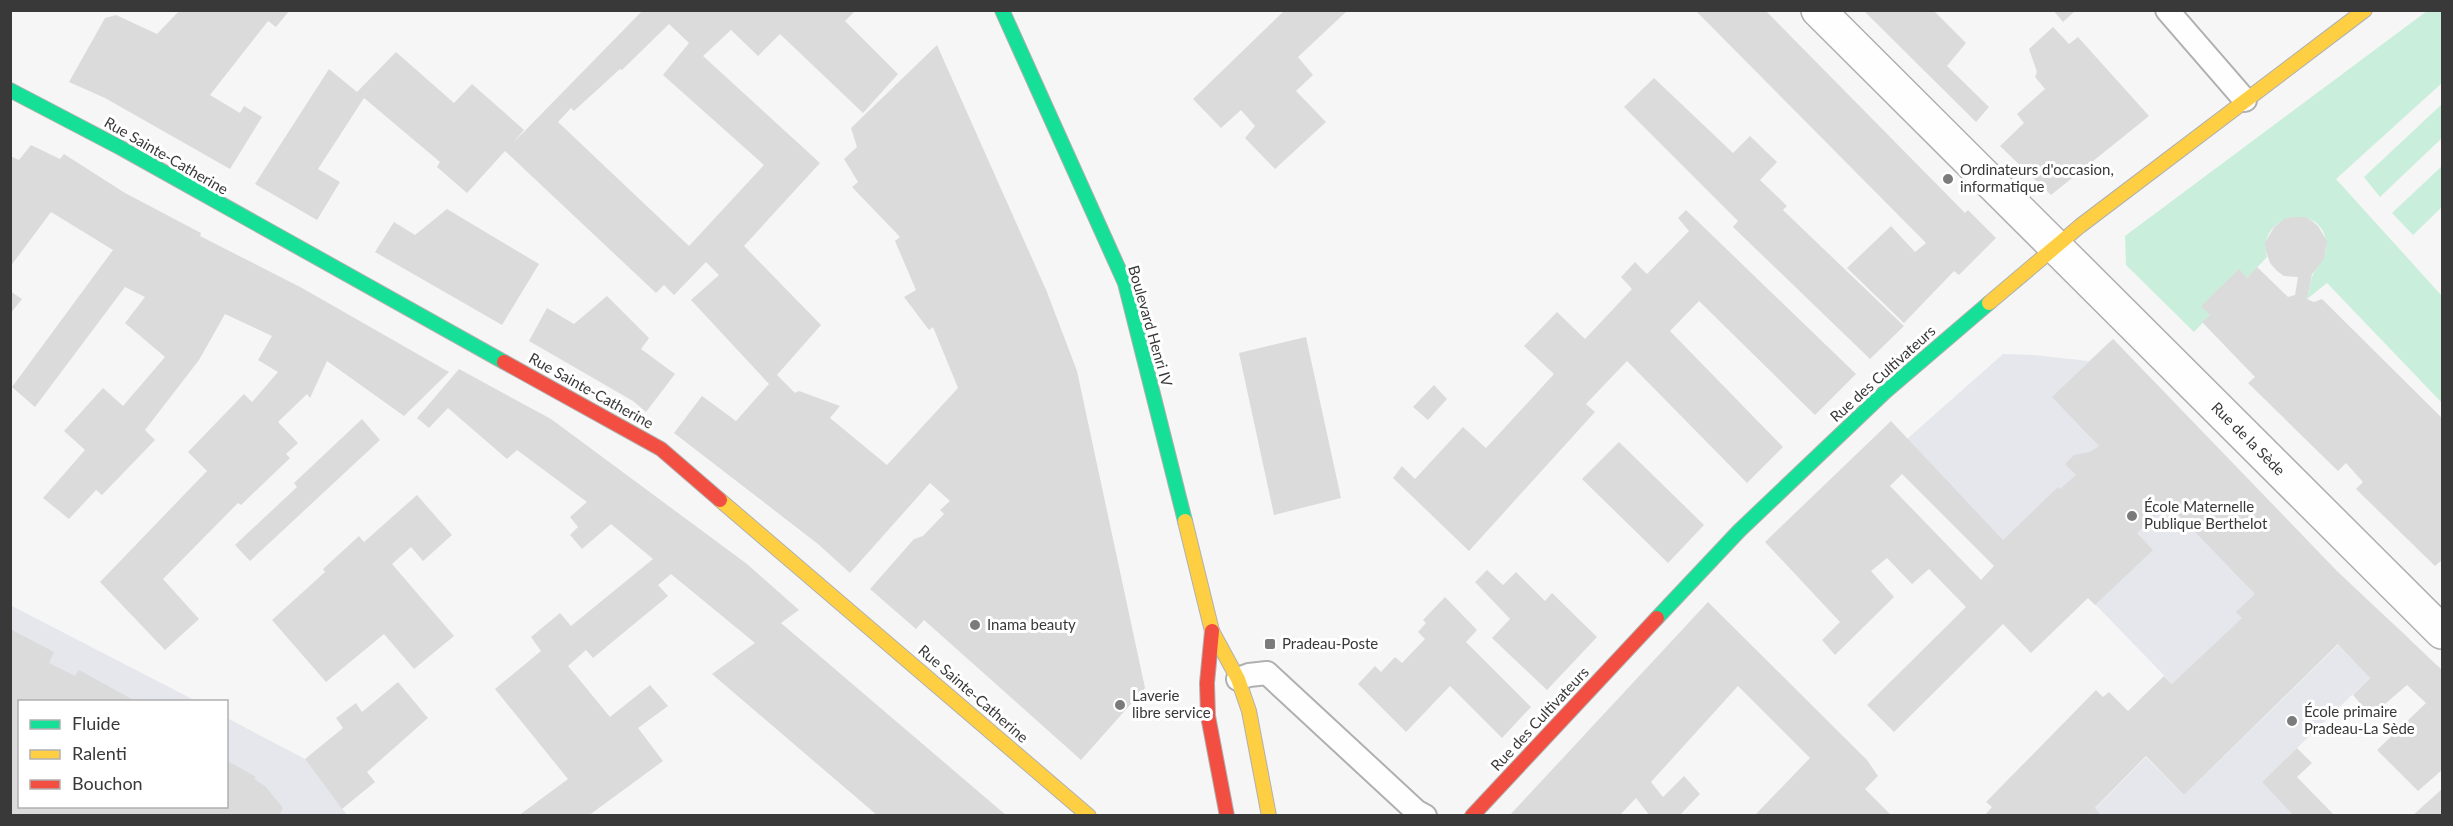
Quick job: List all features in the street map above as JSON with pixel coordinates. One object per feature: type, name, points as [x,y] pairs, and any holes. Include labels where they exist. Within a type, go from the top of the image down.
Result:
[{"type":"street","name":"Boulevard Henri IV","points":[[1002,10],[1125,283],[1212,631],[1238,679],[1249,711],[1269,816]]},
{"type":"street","name":"Rue de la Sède","points":[[1818,10],[2442,632]]},
{"type":"street","name":"Rue des Cultivateurs","points":[[1472,816],[1739,531],[1885,392],[2055,246],[2365,10]]},
{"type":"street","name":"Rue Sainte-Catherine","points":[[10,90],[121,148],[223,207],[661,449],[1089,816]]},
{"type":"street","name":"Boulevard Henri IV","points":[[1212,631],[1207,683],[1208,716],[1227,816]]},
{"type":"lane","points":[[2167,10],[2245,100]]},
{"type":"lane","points":[[1238,679],[1267,673],[1416,811],[1425,816]]},
{"type":"shaded area","name":"École Maternelle Publique Berthelot","points":[[2113,339],[2324,558],[2184,696],[2062,570],[2045,585],[1907,439],[2003,354],[2089,361]]},
{"type":"shaded area","points":[[10,605],[194,700],[18,700],[18,808],[228,808],[228,719],[305,759],[347,815],[11,815]]},
{"type":"shaded area","name":"École primaire Pradeau-La Sède","points":[[2376,608],[2410,639],[2262,782],[2294,815],[2088,816],[2146,757],[2184,795]]},
{"type":"green space","points":[[2427,11],[2442,11],[2442,83],[2336,179],[2442,296],[2442,403],[2327,283],[2307,299],[2311,280],[2325,255],[2326,244],[2323,231],[2315,222],[2304,218],[2292,218],[2281,222],[2271,230],[2266,242],[2267,257],[2247,278],[2239,270],[2202,306],[2210,315],[2194,332],[2126,265],[2125,236]]},
{"type":"green space","points":[[2442,104],[2442,138],[2380,197],[2364,177]]},
{"type":"green space","points":[[2442,166],[2442,207],[2413,235],[2392,213]]},
{"type":"building","points":[[180,10],[290,10],[276,27],[268,21],[210,95],[240,113],[244,106],[262,117],[230,169],[105,98],[69,82],[105,18],[116,15],[157,34]]},
{"type":"building","points":[[643,10],[856,10],[845,21],[898,74],[863,113],[780,34],[758,56],[731,30],[703,56],[820,163],[744,246],[821,325],[777,375],[795,393],[799,391],[840,406],[830,418],[887,465],[958,388],[933,327],[929,330],[904,297],[916,290],[895,241],[900,237],[852,187],[858,182],[844,159],[857,147],[851,128],[937,45],[1047,292],[1077,371],[1145,688],[1081,760],[924,620],[916,629],[870,589],[914,539],[923,536],[944,514],[940,510],[950,501],[930,483],[850,573],[818,544],[674,433],[702,396],[736,421],[769,384],[691,300],[719,275],[706,262],[674,295],[664,285],[656,293],[505,151],[467,193],[437,167],[440,162],[364,98],[318,169],[340,182],[317,220],[255,184],[329,69],[357,92],[396,52],[454,103],[472,84],[524,130],[513,143]],"holes":[[[669,24],[689,43],[663,75],[764,165],[689,246],[558,122],[571,108],[574,111],[620,69],[622,70]]]},
{"type":"building","points":[[1285,10],[1348,10],[1298,57],[1313,75],[1296,91],[1326,122],[1275,169],[1245,138],[1255,126],[1241,110],[1221,128],[1193,99]]},
{"type":"building","points":[[1695,10],[1765,10],[1965,213],[1968,210],[1996,238],[1959,275],[1954,271],[1904,323],[1847,268],[1891,226],[1915,252],[1926,243]]},
{"type":"building","points":[[1863,10],[1933,10],[1966,43],[1947,66],[1989,107],[1976,122]]},
{"type":"building","points":[[2053,10],[2076,10],[2063,22]]},
{"type":"building","points":[[2053,27],[2069,44],[2078,37],[2149,116],[2051,195],[2000,146],[2024,123],[2017,114],[2045,89],[2035,77],[2037,72],[2029,49]]},
{"type":"building","points":[[1654,78],[1733,153],[1750,136],[1777,162],[1760,180],[1787,206],[1783,210],[1904,326],[1870,359],[1733,227],[1738,221],[1624,107]]},
{"type":"building","points":[[31,145],[60,159],[64,154],[125,193],[201,233],[200,236],[302,288],[449,372],[404,416],[327,361],[310,398],[307,394],[278,422],[298,443],[286,454],[290,458],[241,505],[238,503],[163,579],[199,619],[165,650],[100,582],[207,471],[188,452],[244,394],[252,402],[278,372],[258,360],[272,336],[225,314],[199,360],[145,430],[155,440],[102,495],[96,490],[69,519],[43,498],[85,450],[64,431],[103,388],[123,406],[165,357],[125,323],[145,297],[125,287],[35,407],[12,387],[113,250],[51,212],[10,267],[10,156],[19,160]]},
{"type":"building","points":[[447,209],[539,264],[502,325],[375,252],[394,222],[415,235]]},
{"type":"building","points":[[1686,210],[1856,374],[1815,415],[1699,301],[1670,331],[1783,447],[1747,483],[1627,361],[1586,404],[1595,412],[1469,551],[1393,478],[1402,466],[1415,479],[1463,427],[1486,448],[1554,374],[1524,346],[1557,312],[1585,339],[1632,289],[1621,277],[1635,262],[1647,274],[1689,231],[1678,218]]},
{"type":"building","points":[[2305,217],[2311,220],[2318,226],[2327,241],[2324,259],[2312,274],[2307,299],[2314,302],[2322,299],[2442,418],[2442,560],[2435,566],[2356,489],[2363,482],[2346,463],[2338,471],[2248,383],[2255,377],[2202,322],[2210,315],[2201,306],[2239,269],[2247,278],[2257,267],[2288,297],[2295,295],[2298,277],[2284,276],[2277,271],[2270,263],[2265,243],[2274,227],[2284,219]]},
{"type":"building","points":[[10,291],[22,299],[10,314]]},
{"type":"building","points":[[607,296],[649,338],[641,349],[675,374],[646,412],[633,401],[529,341],[547,308],[574,324]]},
{"type":"building","points":[[1306,337],[1341,498],[1274,515],[1239,353]]},
{"type":"building","points":[[2113,339],[2337,571],[2442,670],[2442,770],[2418,791],[2377,750],[2426,703],[2407,685],[2371,716],[2353,695],[2370,678],[2338,644],[2184,795],[2146,756],[2095,808],[2102,816],[1984,816],[1992,807],[1986,802],[2096,690],[2103,697],[2109,692],[2128,711],[2164,676],[2172,684],[2242,618],[2236,612],[2255,594],[2168,504],[2137,533],[2153,550],[2095,605],[2088,598],[2031,653],[2003,624],[1894,732],[1867,705],[1966,607],[1929,569],[1912,584],[1887,558],[1871,571],[1894,597],[1835,655],[1822,640],[1840,622],[1765,542],[1891,421],[2003,540],[2058,487],[2060,489],[2076,475],[2065,464],[2074,455],[2090,452],[2099,446],[2052,397]],"holes":[[[1902,474],[1994,566],[1981,580],[1890,486]]]},
{"type":"building","points":[[459,369],[551,419],[747,564],[799,610],[781,623],[1007,816],[878,816],[712,674],[755,643],[671,574],[658,585],[668,596],[593,658],[586,650],[568,666],[610,717],[650,685],[668,706],[638,728],[663,761],[588,816],[518,816],[568,779],[495,689],[541,651],[531,637],[560,613],[571,626],[653,559],[611,524],[582,549],[570,535],[578,527],[570,517],[587,502],[517,450],[507,459],[448,408],[429,428],[417,418]]},
{"type":"building","points":[[1434,385],[1447,399],[1428,420],[1413,407]]},
{"type":"building","points":[[362,419],[380,440],[250,561],[235,545],[297,487],[294,483]]},
{"type":"building","points":[[1619,442],[1704,525],[1668,563],[1582,479]]},
{"type":"building","points":[[417,495],[452,535],[423,561],[411,547],[392,564],[454,636],[414,669],[384,634],[326,682],[272,620],[325,572],[323,569],[359,536],[364,542]]},
{"type":"building","points":[[1487,570],[1503,585],[1516,572],[1545,601],[1552,593],[1597,637],[1547,690],[1492,638],[1510,619],[1475,582]]},
{"type":"building","points":[[1445,597],[1477,630],[1466,642],[1531,707],[1502,738],[1450,686],[1406,732],[1358,684],[1375,666],[1381,672],[1395,657],[1402,663],[1425,639],[1418,632],[1426,623],[1423,620]]},
{"type":"building","points":[[1708,602],[1867,760],[1878,776],[1865,789],[1892,816],[1754,816],[1810,758],[1738,686],[1651,782],[1663,797],[1684,776],[1700,794],[1679,816],[1650,816],[1636,798],[1619,816],[1509,816]]},
{"type":"building","points":[[10,629],[54,652],[49,663],[75,676],[79,670],[133,700],[18,700],[18,808],[228,808],[228,761],[256,777],[254,779],[265,786],[283,808],[279,816],[10,816]]},
{"type":"building","points":[[398,682],[428,718],[367,772],[375,782],[342,809],[305,759],[343,728],[336,718],[356,703],[362,712]]},
{"type":"building","points":[[2297,748],[2312,763],[2297,777],[2335,816],[2294,816],[2262,782]]},
{"type":"building","points":[[2442,789],[2442,816],[2412,816]]},
{"type":"traffic: fast","points":[[1002,10],[1125,283],[1185,521]]},
{"type":"traffic: fast","points":[[10,90],[121,148],[504,362]]},
{"type":"traffic: fast","points":[[1657,618],[1739,531],[1885,392],[1989,303]]},
{"type":"traffic: slow","points":[[1989,303],[2080,226],[2365,10]]},
{"type":"traffic: slow","points":[[720,500],[1089,816]]},
{"type":"traffic: slow","points":[[1185,521],[1212,631],[1238,679],[1249,711],[1269,816]]},
{"type":"traffic: jam","points":[[504,362],[661,449],[720,500]]},
{"type":"traffic: jam","points":[[1472,816],[1657,618]]},
{"type":"traffic: jam","points":[[1212,631],[1207,683],[1208,716],[1227,816]]},
{"type":"place","name":"Ordinateurs d'occasion, informatique","points":[[1948,179]]},
{"type":"place","name":"École Maternelle Publique Berthelot","points":[[2132,516]]},
{"type":"place","name":"Inama beauty","points":[[975,625]]},
{"type":"place","name":"Pradeau-Poste","points":[[1270,644]]},
{"type":"place","name":"Laverie libre service","points":[[1120,705]]},
{"type":"place","name":"École primaire Pradeau-La Sède","points":[[2292,721]]}]
